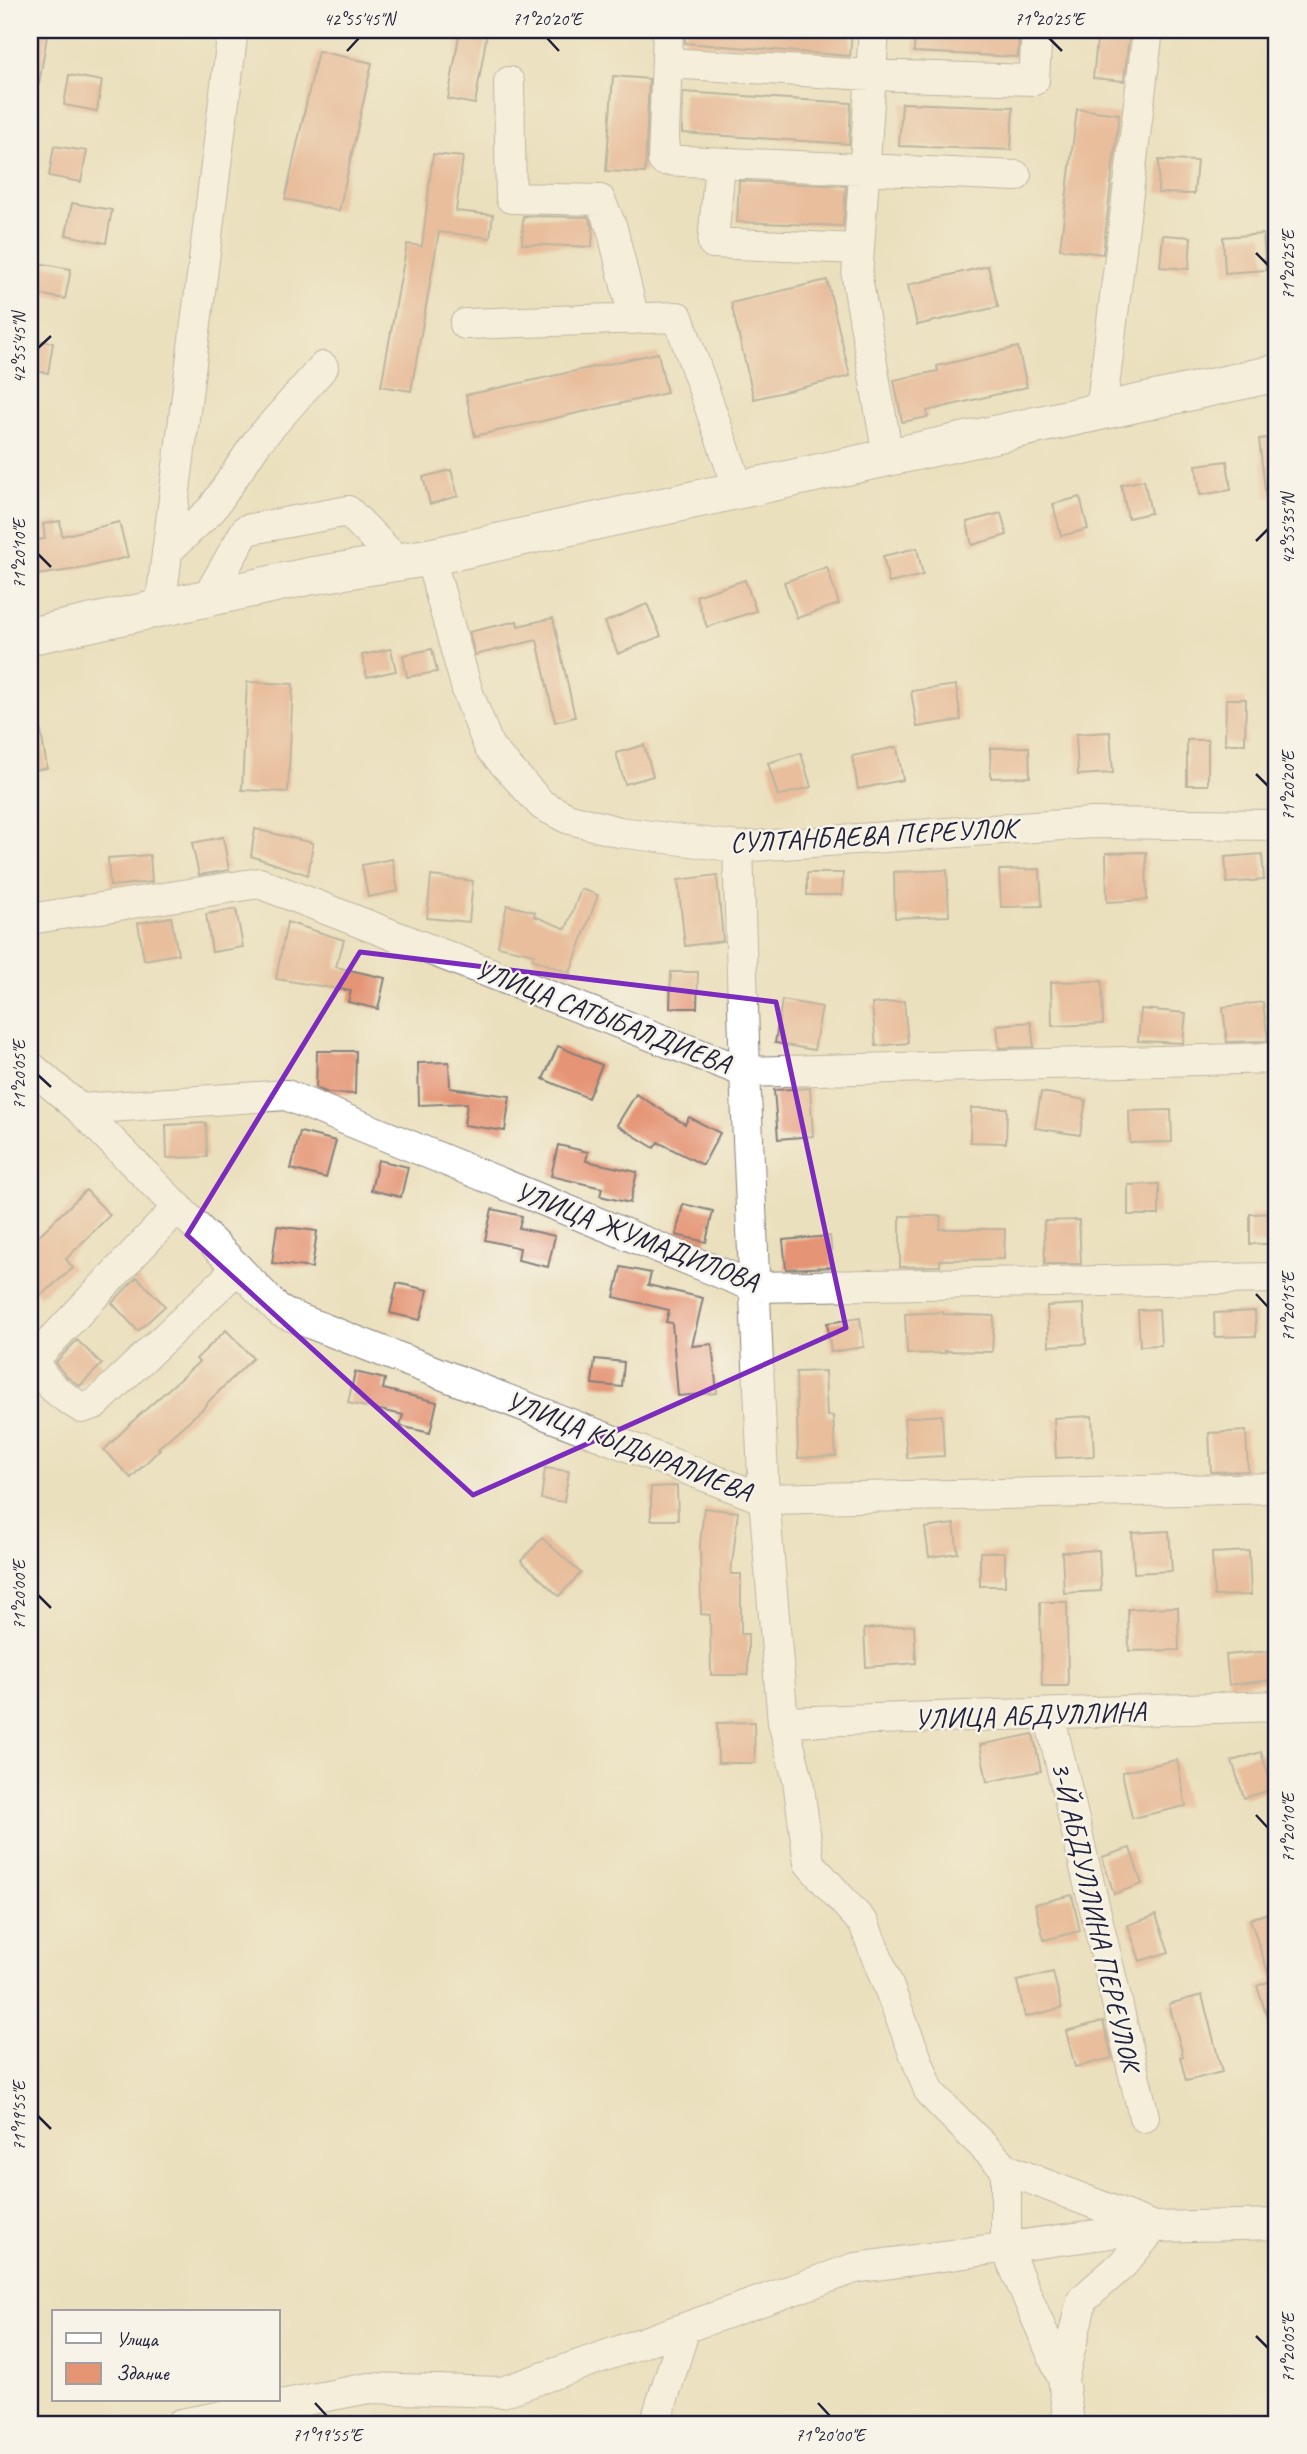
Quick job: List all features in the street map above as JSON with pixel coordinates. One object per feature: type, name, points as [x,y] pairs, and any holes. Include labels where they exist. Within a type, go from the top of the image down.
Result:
[{"type":"main road","points":[[30,636],[310,576],[414,560],[1277,373]]},
{"type":"street","points":[[160,609],[233,30]]},
{"type":"street","points":[[668,30],[663,160],[1016,176]]},
{"type":"street","points":[[873,30],[857,277],[888,457]]},
{"type":"street","points":[[667,64],[870,75],[1034,80],[1037,30]]},
{"type":"street","points":[[1101,411],[1148,30]]},
{"type":"street","points":[[509,82],[511,198],[600,200],[612,228],[634,318]]},
{"type":"street","points":[[720,163],[713,243],[859,249]]},
{"type":"street","points":[[465,324],[678,317],[739,490]]},
{"type":"street","points":[[167,551],[212,509],[257,442],[323,368]]},
{"type":"street","points":[[206,600],[246,530],[348,511],[414,560]]},
{"type":"street","name":"СУЛТАНБАЕВА ПЕРЕУЛОК","points":[[414,560],[489,747],[542,805],[567,818],[619,832],[738,847],[1092,823],[1277,825]]},
{"type":"street","points":[[738,847],[764,1499],[783,1722],[798,1780],[809,1863],[864,1924],[930,2093],[1006,2169],[1154,2227]]},
{"type":"street","name":"УЛИЦА САТЫБАЛДИЕВА","points":[[30,919],[259,883],[745,1072],[1277,1058]]},
{"type":"street","points":[[30,1066],[80,1109]]},
{"type":"street","name":"УЛИЦА ЖУМАДИЛОВА","points":[[80,1109],[286,1095],[755,1287],[1277,1278]]},
{"type":"street","name":"УЛИЦА КЫДЫРАЛИЕВА","points":[[80,1109],[281,1312],[764,1499],[1277,1488]]},
{"type":"street","points":[[178,1207],[39,1354],[36,1362],[41,1376],[82,1408],[95,1404],[238,1268]]},
{"type":"street","name":"УЛИЦА АБДУЛЛИНА","points":[[783,1722],[1049,1714],[1275,1715]]},
{"type":"street","name":"3-Й АБДУЛЛИНА ПЕРЕУЛОК","points":[[1049,1714],[1144,2117]]},
{"type":"street","points":[[1006,2169],[1006,2248],[1063,2379],[1069,2424]]},
{"type":"street","points":[[181,2424],[369,2388],[502,2392],[855,2268],[1154,2227],[1277,2224]]},
{"type":"street","points":[[1063,2379],[1082,2300],[1122,2265],[1154,2227]]},
{"type":"street","points":[[655,2424],[685,2328]]},
{"type":"highlighted area","points":[[360,952],[776,1002],[846,1328],[473,1495],[187,1235]]},
{"type":"building","points":[[30,30],[48,30],[39,84],[30,83]]},
{"type":"building","points":[[460,30],[487,33],[475,104],[448,99]]},
{"type":"building","points":[[685,30],[852,30],[850,56],[685,43]]},
{"type":"building","points":[[915,30],[1019,30],[1018,57],[914,52]]},
{"type":"building","points":[[1098,30],[1130,30],[1124,81],[1093,78]]},
{"type":"building","points":[[318,51],[372,63],[339,211],[285,199]]},
{"type":"building","points":[[69,75],[102,81],[97,111],[64,105]]},
{"type":"building","points":[[613,76],[649,79],[645,173],[606,171]]},
{"type":"building","points":[[683,92],[851,103],[849,144],[682,133]]},
{"type":"building","points":[[902,103],[1013,107],[1011,150],[899,146]]},
{"type":"building","points":[[1077,109],[1119,114],[1103,254],[1060,249]]},
{"type":"building","points":[[54,146],[87,151],[81,182],[49,176]]},
{"type":"building","points":[[433,154],[463,157],[456,211],[493,215],[490,238],[439,232],[411,391],[381,386],[407,244],[422,246]]},
{"type":"building","points":[[1159,160],[1197,161],[1194,194],[1158,193]]},
{"type":"building","points":[[739,181],[846,186],[843,226],[737,222]]},
{"type":"building","points":[[72,203],[112,210],[106,243],[66,235]]},
{"type":"building","points":[[523,216],[588,217],[593,227],[592,247],[522,244]]},
{"type":"building","points":[[1263,234],[1266,270],[1225,273],[1223,237]]},
{"type":"building","points":[[1163,235],[1191,237],[1189,269],[1160,267]]},
{"type":"building","points":[[38,263],[71,269],[65,299],[33,293]]},
{"type":"building","points":[[988,266],[998,307],[917,325],[908,285]]},
{"type":"building","points":[[827,280],[850,376],[754,399],[731,303]]},
{"type":"building","points":[[30,339],[53,343],[48,373],[30,370]]},
{"type":"building","points":[[1018,347],[1027,387],[927,411],[928,417],[902,422],[894,380],[938,371],[937,366]]},
{"type":"building","points":[[658,353],[667,393],[475,436],[466,395]]},
{"type":"building","points":[[1277,437],[1277,497],[1266,498],[1259,439]]},
{"type":"building","points":[[1227,461],[1231,490],[1200,495],[1196,465]]},
{"type":"building","points":[[451,470],[458,496],[430,504],[423,477]]},
{"type":"building","points":[[1144,480],[1151,513],[1128,518],[1121,485]]},
{"type":"building","points":[[1080,497],[1088,529],[1061,536],[1053,504]]},
{"type":"building","points":[[1001,513],[1007,535],[972,545],[967,522]]},
{"type":"building","points":[[60,521],[62,536],[119,522],[128,557],[84,568],[30,576],[30,541],[45,539],[43,524]]},
{"type":"building","points":[[917,548],[923,575],[889,583],[883,556]]},
{"type":"building","points":[[827,567],[839,604],[797,618],[784,582]]},
{"type":"building","points":[[745,580],[756,611],[707,627],[696,596]]},
{"type":"building","points":[[647,604],[661,636],[618,654],[605,622]]},
{"type":"building","points":[[553,618],[575,717],[555,722],[537,640],[475,655],[469,632],[517,621],[518,626]]},
{"type":"building","points":[[391,649],[396,671],[367,677],[362,655]]},
{"type":"building","points":[[432,649],[437,672],[407,677],[403,655]]},
{"type":"building","points":[[247,682],[293,684],[288,792],[242,790]]},
{"type":"building","points":[[956,685],[961,720],[917,727],[911,691]]},
{"type":"building","points":[[1226,699],[1246,699],[1245,744],[1225,744]]},
{"type":"building","points":[[39,720],[47,768],[30,771],[30,721]]},
{"type":"building","points":[[1110,732],[1113,773],[1078,775],[1076,734]]},
{"type":"building","points":[[1187,740],[1208,740],[1208,785],[1187,785]]},
{"type":"building","points":[[644,745],[653,776],[625,784],[616,753]]},
{"type":"building","points":[[897,747],[903,780],[858,789],[852,756]]},
{"type":"building","points":[[1029,747],[1030,777],[991,778],[990,748]]},
{"type":"building","points":[[801,753],[811,787],[778,796],[768,763]]},
{"type":"building","points":[[255,829],[313,843],[308,875],[251,856]]},
{"type":"building","points":[[223,837],[229,870],[199,875],[192,843]]},
{"type":"building","points":[[1146,852],[1147,900],[1107,902],[1106,853]]},
{"type":"building","points":[[1262,854],[1264,880],[1227,883],[1225,857]]},
{"type":"building","points":[[150,855],[152,882],[110,886],[108,858]]},
{"type":"building","points":[[392,859],[398,891],[368,897],[362,865]]},
{"type":"building","points":[[1040,869],[1042,906],[1001,907],[999,870]]},
{"type":"building","points":[[947,870],[949,916],[895,918],[894,872]]},
{"type":"building","points":[[807,873],[843,873],[842,895],[807,895]]},
{"type":"building","points":[[717,875],[723,941],[685,946],[678,880]]},
{"type":"building","points":[[431,876],[473,881],[469,922],[427,918]]},
{"type":"building","points":[[581,889],[598,895],[570,973],[532,959],[534,954],[498,946],[507,905],[535,912],[534,916],[566,929]]},
{"type":"building","points":[[236,909],[243,947],[212,952],[206,914]]},
{"type":"building","points":[[171,917],[178,954],[144,960],[138,923]]},
{"type":"building","points":[[287,922],[344,940],[336,967],[385,978],[378,1009],[348,1002],[351,991],[276,979]]},
{"type":"building","points":[[671,972],[698,972],[697,1008],[670,1008]]},
{"type":"building","points":[[1102,981],[1103,1024],[1052,1026],[1051,982]]},
{"type":"building","points":[[782,1000],[822,1007],[814,1050],[775,1043]]},
{"type":"building","points":[[904,1001],[908,1043],[876,1046],[872,1004]]},
{"type":"building","points":[[1263,1002],[1268,1041],[1227,1042],[1223,1007]]},
{"type":"building","points":[[1141,1009],[1186,1013],[1183,1043],[1138,1041]]},
{"type":"building","points":[[1031,1022],[1034,1047],[999,1048],[997,1025]]},
{"type":"building","points":[[558,1046],[602,1065],[588,1098],[543,1079]]},
{"type":"building","points":[[317,1051],[356,1051],[355,1094],[328,1093],[316,1088]]},
{"type":"building","points":[[449,1062],[450,1088],[510,1096],[505,1131],[464,1125],[467,1103],[419,1105],[418,1063]]},
{"type":"building","points":[[810,1088],[813,1136],[778,1139],[774,1090]]},
{"type":"building","points":[[1041,1092],[1086,1100],[1080,1135],[1035,1128]]},
{"type":"building","points":[[636,1094],[685,1124],[689,1117],[720,1133],[703,1165],[658,1142],[654,1148],[617,1125]]},
{"type":"building","points":[[971,1108],[1007,1108],[1006,1143],[970,1142]]},
{"type":"building","points":[[1171,1110],[1172,1142],[1130,1143],[1129,1111]]},
{"type":"building","points":[[206,1123],[207,1157],[167,1158],[166,1125]]},
{"type":"building","points":[[300,1132],[336,1141],[326,1178],[291,1169]]},
{"type":"building","points":[[558,1145],[588,1152],[586,1161],[637,1172],[630,1203],[600,1196],[602,1188],[551,1176]]},
{"type":"building","points":[[378,1160],[408,1167],[401,1197],[371,1190]]},
{"type":"building","points":[[1159,1184],[1159,1215],[1128,1215],[1128,1185]]},
{"type":"building","points":[[86,1190],[110,1215],[66,1259],[73,1268],[40,1296],[30,1284],[30,1244]]},
{"type":"building","points":[[683,1204],[713,1211],[706,1242],[676,1235]]},
{"type":"building","points":[[492,1209],[522,1216],[519,1228],[555,1236],[548,1267],[518,1260],[520,1248],[485,1240]]},
{"type":"building","points":[[1277,1213],[1277,1244],[1250,1244],[1250,1214]]},
{"type":"building","points":[[900,1216],[941,1216],[940,1229],[1005,1229],[1004,1259],[940,1260],[940,1266],[900,1267]]},
{"type":"building","points":[[1079,1220],[1081,1264],[1045,1264],[1044,1221]]},
{"type":"building","points":[[277,1226],[317,1231],[312,1268],[272,1263]]},
{"type":"building","points":[[830,1236],[833,1267],[786,1269],[783,1240]]},
{"type":"building","points":[[621,1267],[651,1273],[648,1285],[703,1298],[692,1346],[712,1344],[717,1393],[678,1396],[672,1323],[666,1322],[669,1310],[614,1297]]},
{"type":"building","points":[[137,1277],[165,1306],[138,1331],[112,1303]]},
{"type":"building","points":[[397,1283],[428,1290],[420,1320],[390,1313]]},
{"type":"building","points":[[1084,1304],[1086,1344],[1049,1346],[1047,1306]]},
{"type":"building","points":[[1159,1309],[1161,1345],[1140,1346],[1138,1310]]},
{"type":"building","points":[[1255,1311],[1256,1336],[1215,1337],[1214,1313]]},
{"type":"building","points":[[943,1312],[994,1316],[992,1352],[945,1351],[907,1354],[905,1314]]},
{"type":"building","points":[[860,1318],[864,1347],[831,1352],[827,1323]]},
{"type":"building","points":[[226,1330],[253,1358],[207,1405],[158,1448],[160,1449],[131,1478],[104,1450],[199,1362],[196,1359]]},
{"type":"building","points":[[77,1340],[102,1364],[80,1386],[66,1376],[55,1363]]},
{"type":"building","points":[[595,1359],[624,1362],[622,1387],[592,1384]]},
{"type":"building","points":[[825,1371],[827,1416],[833,1416],[836,1456],[798,1458],[796,1372]]},
{"type":"building","points":[[355,1372],[385,1379],[383,1389],[437,1402],[430,1433],[400,1426],[403,1415],[348,1403]]},
{"type":"building","points":[[942,1415],[944,1456],[907,1458],[904,1418]]},
{"type":"building","points":[[1092,1416],[1094,1456],[1056,1458],[1054,1418]]},
{"type":"building","points":[[1246,1431],[1248,1471],[1211,1472],[1209,1433]]},
{"type":"building","points":[[545,1468],[569,1471],[564,1502],[541,1499]]},
{"type":"building","points":[[677,1486],[678,1520],[651,1520],[651,1487]]},
{"type":"building","points":[[704,1508],[738,1512],[731,1574],[741,1574],[741,1634],[748,1634],[748,1675],[711,1675],[710,1615],[701,1614],[700,1544]]},
{"type":"building","points":[[954,1524],[958,1553],[929,1557],[925,1528]]},
{"type":"building","points":[[1169,1531],[1172,1571],[1134,1573],[1132,1533]]},
{"type":"building","points":[[542,1538],[581,1573],[559,1596],[521,1561]]},
{"type":"building","points":[[1099,1550],[1101,1591],[1064,1593],[1062,1552]]},
{"type":"building","points":[[1249,1551],[1251,1595],[1214,1596],[1212,1553]]},
{"type":"building","points":[[980,1552],[1005,1552],[1005,1586],[980,1586]]},
{"type":"building","points":[[1040,1602],[1067,1602],[1068,1686],[1042,1686]]},
{"type":"building","points":[[1178,1607],[1179,1650],[1129,1651],[1128,1609]]},
{"type":"building","points":[[914,1625],[916,1663],[866,1667],[864,1629]]},
{"type":"building","points":[[1269,1651],[1272,1680],[1229,1685],[1226,1655]]},
{"type":"building","points":[[754,1722],[755,1763],[718,1763],[717,1723]]},
{"type":"building","points":[[1033,1734],[1041,1771],[987,1782],[980,1745]]},
{"type":"building","points":[[1261,1752],[1273,1789],[1244,1798],[1232,1761]]},
{"type":"building","points":[[1177,1760],[1186,1806],[1132,1818],[1122,1772]]},
{"type":"building","points":[[1130,1848],[1142,1884],[1114,1894],[1102,1857]]},
{"type":"building","points":[[1072,1895],[1080,1931],[1044,1940],[1035,1904]]},
{"type":"building","points":[[1277,1910],[1277,2037],[1274,2037],[1257,1986],[1271,1981],[1250,1919]]},
{"type":"building","points":[[1156,1915],[1169,1952],[1140,1961],[1128,1925]]},
{"type":"building","points":[[1053,1972],[1062,2008],[1025,2017],[1017,1981]]},
{"type":"building","points":[[1202,1995],[1222,2072],[1186,2081],[1180,2057],[1183,2056],[1169,2004]]},
{"type":"building","points":[[1103,2021],[1112,2058],[1075,2067],[1066,2031]]}]
